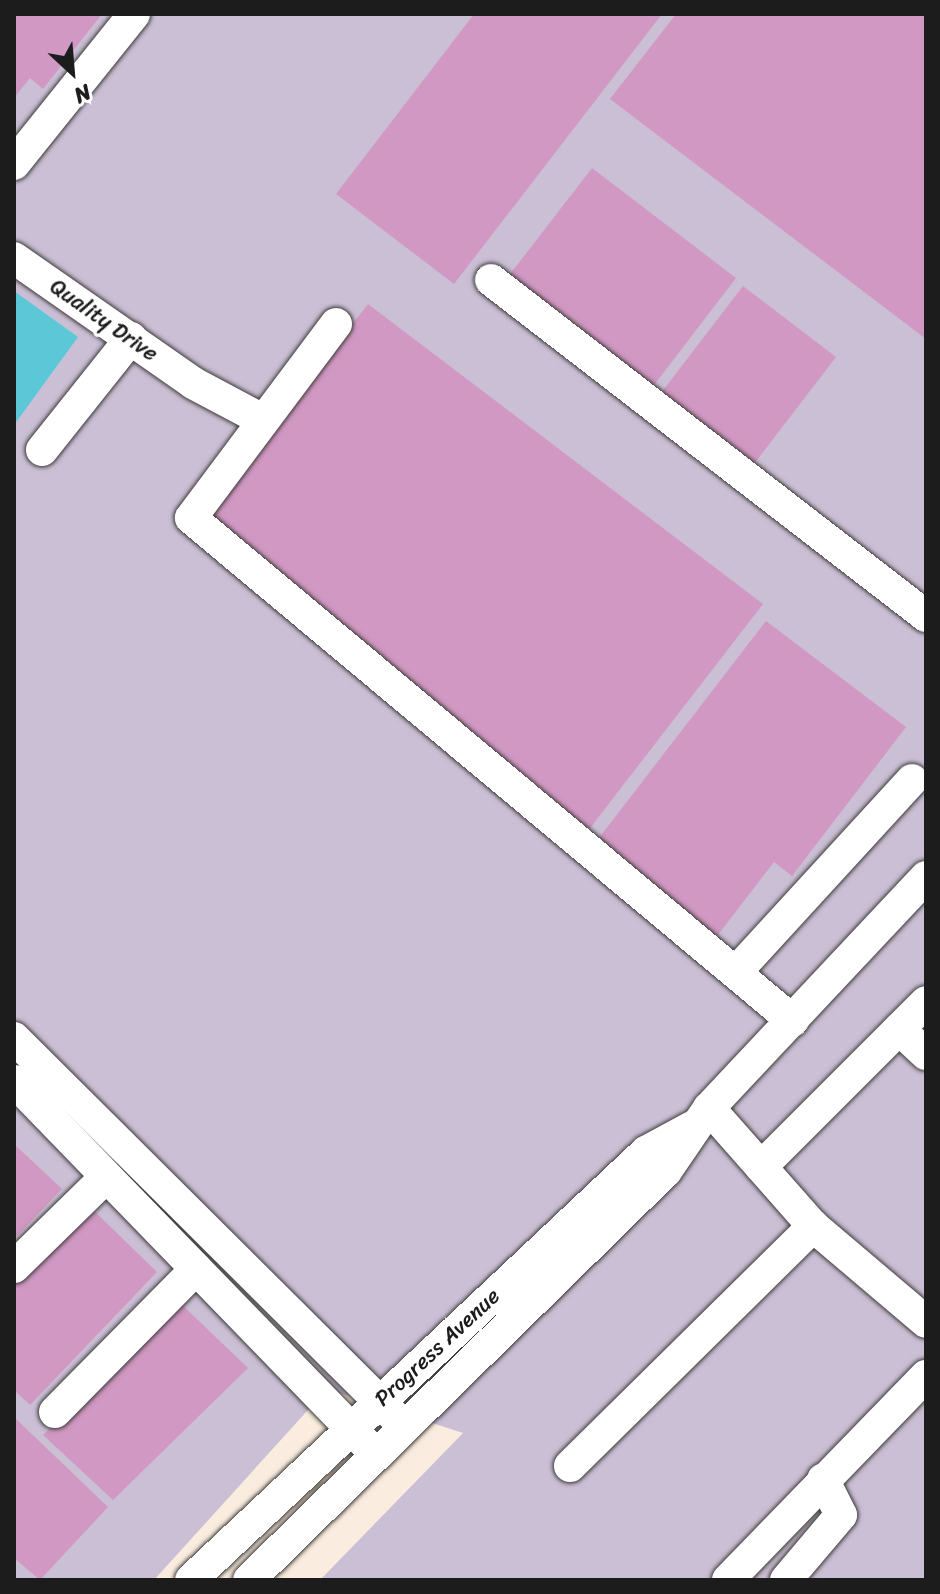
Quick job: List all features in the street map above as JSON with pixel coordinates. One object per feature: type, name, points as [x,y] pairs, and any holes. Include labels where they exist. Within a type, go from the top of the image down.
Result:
[{"type":"street","points":[[14,164],[134,14]]},
{"type":"street","name":"Quality Drive","points":[[14,258],[193,383],[261,419]]},
{"type":"street","points":[[491,280],[926,616]]},
{"type":"street","points":[[336,324],[261,419],[191,518],[737,971],[793,1021]]},
{"type":"street","points":[[42,450],[131,338]]},
{"type":"street","points":[[737,971],[912,780]]},
{"type":"street","name":"Progress Avenue","points":[[249,1580],[666,1171],[701,1117],[926,877]]},
{"type":"street","points":[[761,1167],[926,1002]]},
{"type":"street","points":[[899,1029],[926,1054]]},
{"type":"street","points":[[14,1038],[404,1426]]},
{"type":"street","points":[[14,1081],[375,1454]]},
{"type":"street","points":[[701,1117],[761,1167],[813,1226],[926,1322]]},
{"type":"street","name":"Progress Avenue","points":[[191,1580],[646,1152],[701,1117]]},
{"type":"street","points":[[14,1267],[106,1177]]},
{"type":"street","points":[[570,1466],[813,1226]]},
{"type":"street","points":[[55,1412],[196,1269]]},
{"type":"street","points":[[728,1580],[926,1376]]},
{"type":"street","points":[[786,1580],[841,1515],[823,1479]]},
{"type":"shaded area","points":[[14,14],[926,14],[926,1580],[320,1580],[463,1433],[327,1389],[154,1580],[14,1580]]},
{"type":"water","points":[[14,291],[78,337],[14,425]]},
{"type":"building","points":[[14,14],[102,14],[43,89],[30,78],[14,98]]},
{"type":"building","points":[[474,14],[662,14],[454,284],[336,194]]},
{"type":"building","points":[[676,14],[926,14],[926,339],[610,99]]},
{"type":"building","points":[[592,168],[736,278],[648,393],[504,282]]},
{"type":"building","points":[[743,286],[836,357],[754,464],[661,393]]},
{"type":"building","points":[[368,304],[763,604],[587,832],[193,531]]},
{"type":"building","points":[[766,621],[906,727],[792,876],[774,862],[714,940],[592,847]]},
{"type":"building","points":[[14,1144],[62,1189],[14,1239]]},
{"type":"building","points":[[89,1206],[157,1272],[30,1405],[14,1390],[14,1282]]},
{"type":"building","points":[[177,1300],[248,1368],[113,1500],[43,1435]]},
{"type":"building","points":[[14,1417],[108,1507],[40,1580],[14,1558]]}]
